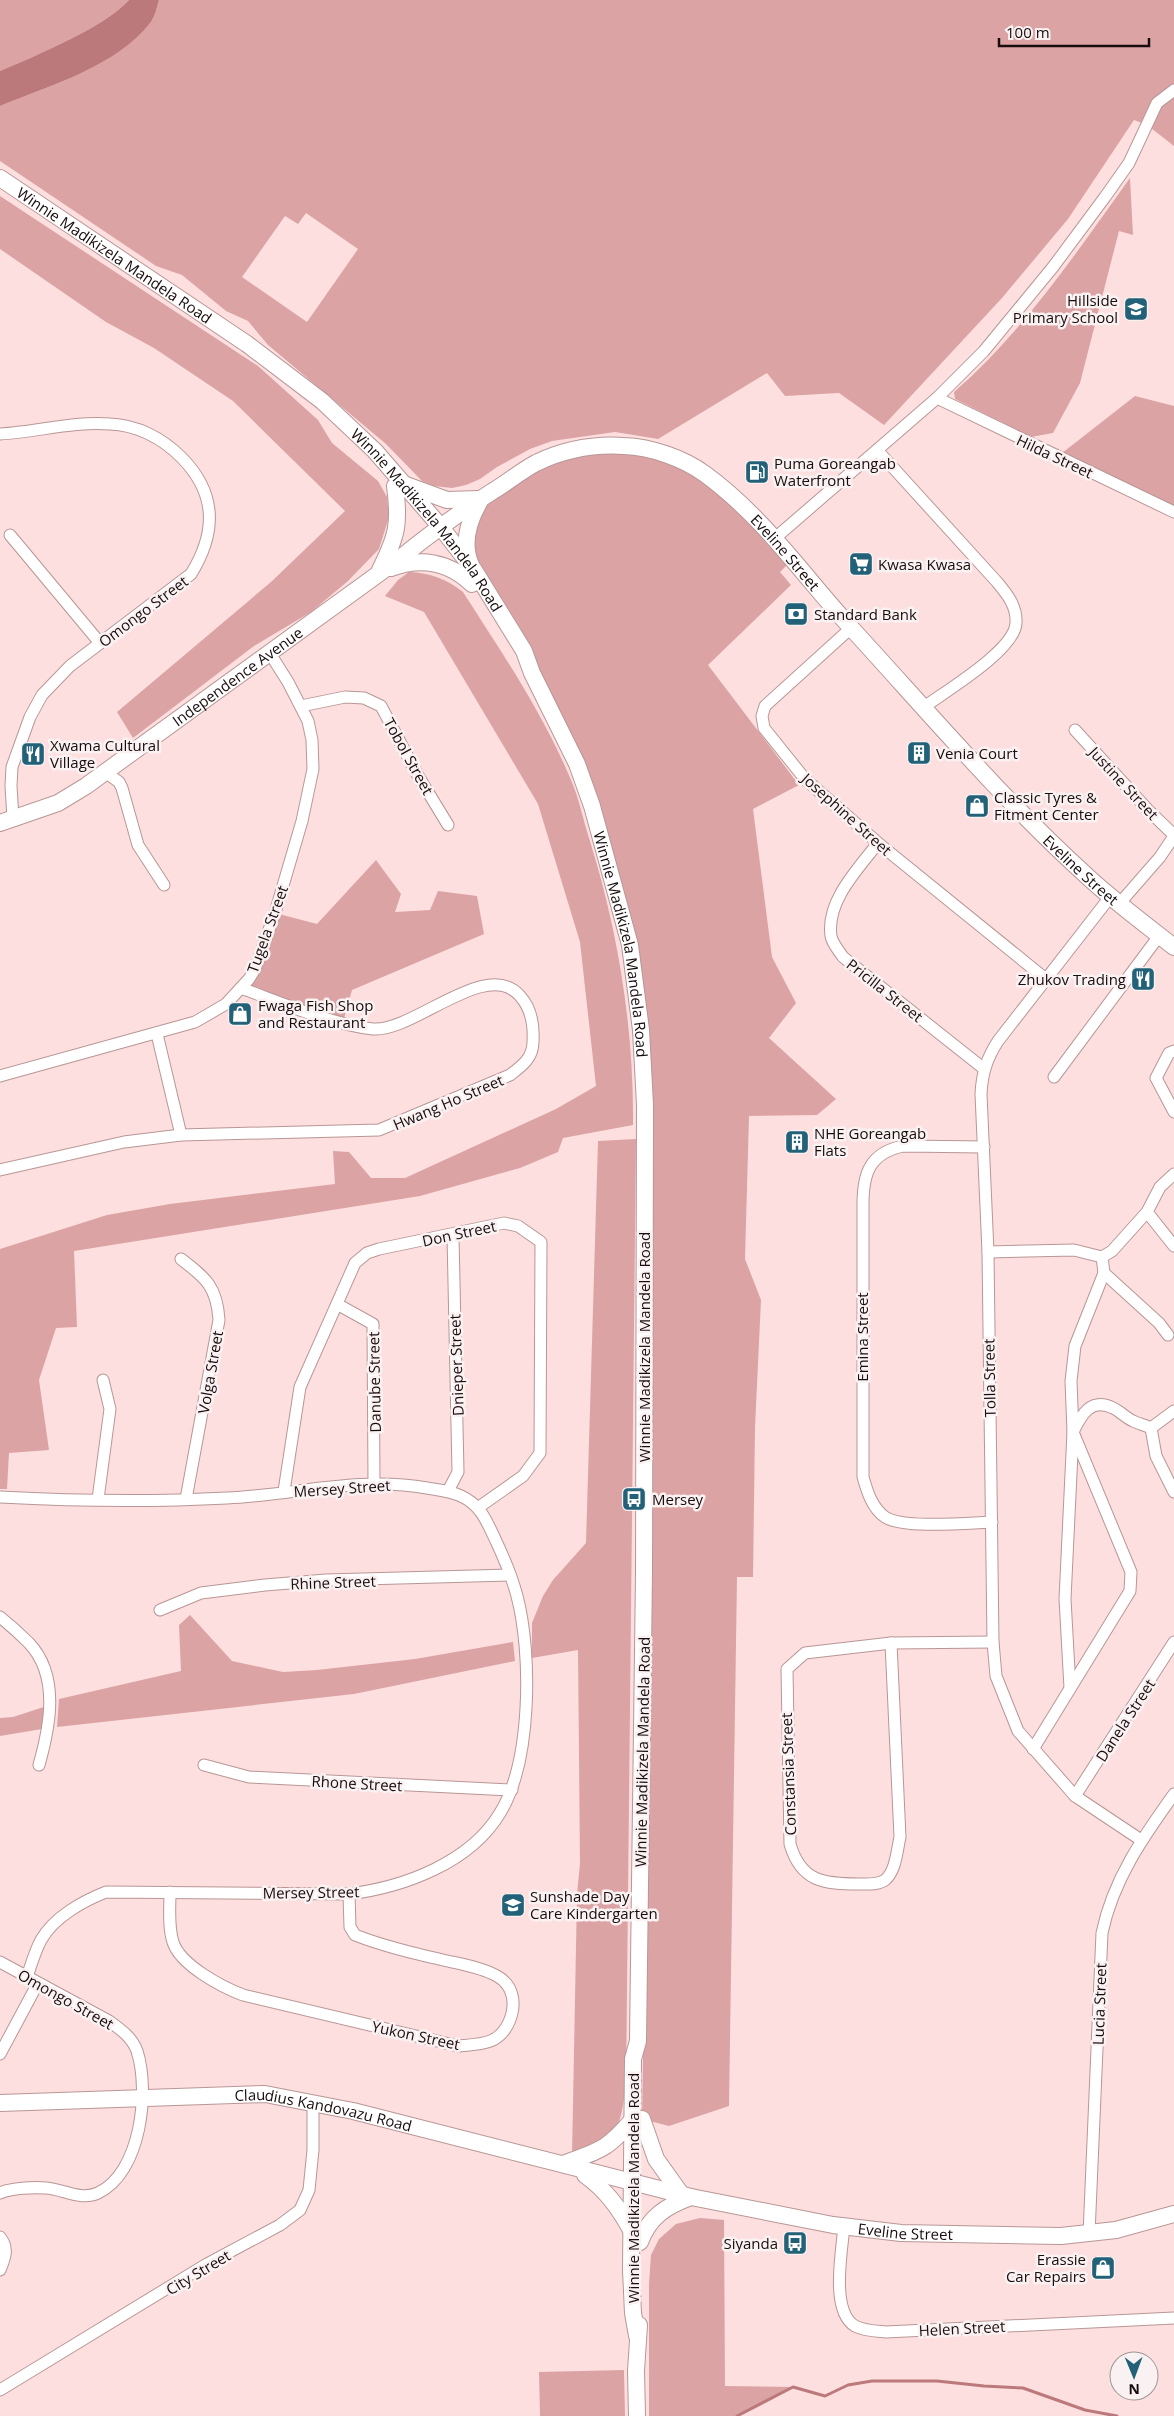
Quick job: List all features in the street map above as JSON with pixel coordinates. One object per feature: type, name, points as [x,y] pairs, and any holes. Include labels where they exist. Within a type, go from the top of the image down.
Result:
[{"type":"main road","name":"Winnie Madikizela Mandela Road","points":[[0,178],[247,344],[300,385],[318,407],[400,485],[473,577],[517,655],[532,673],[562,731],[592,806],[630,944],[638,989],[642,1040],[645,1137],[644,1549],[638,2041],[643,2057],[638,2119],[636,2184],[636,2237],[640,2313],[637,2336],[637,2416]]},
{"type":"main road","name":"Eveline Street","points":[[436,529],[536,463],[600,445],[626,446],[651,450],[675,458],[702,472],[757,518],[852,628],[924,707],[1056,846],[1115,900],[1174,948]]},
{"type":"main road","points":[[378,574],[398,528],[400,485],[447,500],[482,499]]},
{"type":"main road","points":[[473,577],[469,562],[467,534],[471,517],[482,499]]},
{"type":"main road","name":"Independence Avenue","points":[[7,821],[58,803],[105,772],[378,574],[436,529]]},
{"type":"main road","points":[[378,574],[403,564],[431,562],[473,577]]},
{"type":"main road","name":"Claudius Kandovazu Road","points":[[0,2103],[143,2096],[264,2094],[313,2102],[636,2184]]},
{"type":"main road","points":[[638,2119],[656,2159],[686,2196],[658,2213],[636,2237],[620,2209],[610,2197],[596,2182],[570,2166],[616,2140],[638,2119]]},
{"type":"main road","name":"Eveline Street","points":[[636,2184],[686,2196],[844,2226],[936,2235],[1061,2236],[1089,2234],[1122,2228],[1174,2214]]},
{"type":"street","points":[[774,539],[937,398],[984,351],[1053,267],[1129,163],[1157,103],[1174,90]]},
{"type":"street","name":"Hilda Street","points":[[937,398],[1174,512]]},
{"type":"street","name":"Omongo Street","points":[[0,434],[99,424],[133,428],[151,434],[172,448],[199,477],[205,490],[210,510],[207,541],[202,557],[191,574],[56,679],[34,708],[12,767],[7,821]]},
{"type":"street","points":[[877,450],[997,582],[1009,597],[1015,612],[1016,625],[1010,641],[992,658],[924,707]]},
{"type":"street","points":[[10,535],[100,643]]},
{"type":"street","name":"Josephine Street","points":[[852,628],[765,706],[762,716],[764,728],[770,738],[805,779],[878,843],[1047,980]]},
{"type":"street","name":"Tugela Street","points":[[0,1076],[157,1034],[206,1017],[226,1004],[255,969],[272,922],[309,795],[313,762],[312,740],[301,706],[269,652]]},
{"type":"street","name":"Tobol Street","points":[[301,706],[345,697],[364,698],[381,706],[417,774],[448,825]]},
{"type":"street","name":"Justine Street","points":[[1075,730],[1174,836]]},
{"type":"street","points":[[105,772],[119,782],[138,845],[164,885]]},
{"type":"street","points":[[1115,900],[1160,857],[1174,836]]},
{"type":"street","name":"Pricilla Street","points":[[878,843],[840,897],[831,916],[831,938],[843,957],[984,1068]]},
{"type":"street","name":"Tolla Street","points":[[1115,900],[998,1040],[984,1068],[981,1094],[988,1252],[993,1642],[996,1676],[1003,1698],[1018,1731],[1075,1796],[1141,1840]]},
{"type":"street","points":[[1054,1077],[1159,936]]},
{"type":"street","name":"Hwang Ho Street","points":[[0,1170],[115,1143],[181,1135],[379,1130],[510,1075],[522,1066],[531,1055],[533,1031],[528,1007],[517,992],[499,984],[471,989],[407,1021],[372,1029],[316,1014],[241,988]]},
{"type":"street","points":[[157,1034],[181,1135]]},
{"type":"street","points":[[1174,1051],[1169,1053],[1156,1078],[1174,1112]]},
{"type":"street","name":"Emina Street","points":[[984,1147],[898,1148],[877,1157],[869,1169],[863,1185],[863,1477],[873,1503],[884,1516],[898,1523],[992,1522]]},
{"type":"street","points":[[988,1252],[1074,1250],[1102,1257],[1112,1250],[1147,1212],[1160,1187],[1174,1174]]},
{"type":"street","points":[[1147,1212],[1174,1246]]},
{"type":"street","name":"Don Street","points":[[284,1491],[300,1387],[355,1263],[367,1253],[504,1223],[518,1226],[541,1242],[540,1453],[523,1476],[479,1507]]},
{"type":"street","name":"Dnieper Street","points":[[448,1491],[458,1472],[453,1235]]},
{"type":"street","points":[[1070,1688],[1065,1599],[1073,1432],[1071,1380],[1075,1346],[1104,1273],[1102,1257]]},
{"type":"street","name":"Volga Street","points":[[181,1258],[211,1286],[218,1301],[219,1320],[186,1499]]},
{"type":"street","points":[[1104,1273],[1160,1324],[1168,1335]]},
{"type":"street","name":"Danube Street","points":[[337,1304],[373,1324],[374,1482]]},
{"type":"street","points":[[98,1499],[110,1409],[102,1380]]},
{"type":"street","points":[[1033,1749],[1130,1591],[1131,1572],[1073,1432],[1081,1414],[1090,1407],[1099,1405],[1112,1407],[1132,1421],[1151,1428]]},
{"type":"street","points":[[1151,1428],[1174,1411]]},
{"type":"street","points":[[1151,1428],[1156,1456],[1174,1492]]},
{"type":"street","name":"Mersey Street","points":[[0,1497],[98,1499],[228,1498],[374,1482],[412,1485],[448,1491],[462,1496],[479,1507],[510,1575],[521,1616],[526,1667],[525,1716],[519,1765],[512,1790],[500,1814],[478,1839],[459,1855],[442,1865],[411,1878],[378,1888],[348,1894],[106,1892],[82,1902],[64,1915],[42,1939],[27,1977]]},
{"type":"street","name":"Rhine Street","points":[[160,1610],[201,1593],[265,1585],[326,1580],[510,1575]]},
{"type":"street","points":[[0,1617],[29,1643],[45,1669],[50,1705],[49,1723],[39,1765]]},
{"type":"street","name":"Constansia Street","points":[[891,1643],[900,1837],[897,1852],[892,1869],[885,1880],[876,1884],[830,1884],[812,1878],[794,1856],[790,1844],[787,1669],[804,1652],[891,1643],[993,1642]]},
{"type":"street","name":"Danela Street","points":[[1075,1796],[1174,1642]]},
{"type":"street","name":"Rhone Street","points":[[204,1765],[249,1777],[512,1790]]},
{"type":"street","name":"Lucia Street","points":[[1089,2234],[1102,1933],[1107,1910],[1141,1840],[1174,1794]]},
{"type":"street","name":"Yukon Street","points":[[170,1892],[170,1927],[173,1942],[178,1953],[204,1974],[228,1989],[243,1995],[458,2046],[485,2044],[504,2034],[514,2010],[511,1991],[498,1977],[478,1968],[377,1944],[355,1935],[350,1927],[348,1894]]},
{"type":"street","name":"Omongo Street","points":[[0,1962],[109,2020],[131,2040],[138,2060],[143,2096],[134,2150],[115,2181],[98,2193],[82,2197],[46,2188],[0,2193]]},
{"type":"street","points":[[0,2054],[38,1983]]},
{"type":"street","name":"City Street","points":[[0,2390],[207,2264],[280,2225],[300,2210],[310,2190],[313,2150],[313,2102]]},
{"type":"street","name":"Helen Street","points":[[844,2226],[840,2300],[853,2325],[864,2330],[886,2332],[1174,2318]]},
{"type":"street","points":[[0,2237],[4,2242],[6,2257],[0,2270]]},
{"type":"shaded area","points":[[0,0],[129,0],[104,20],[87,30],[0,71]]},
{"type":"shaded area","points":[[129,0],[159,0],[151,22],[137,38],[120,51],[82,73],[0,106],[0,71],[87,30],[118,10]]},
{"type":"shaded area","points":[[159,0],[1174,0],[1174,146],[1147,125],[1134,120],[1068,219],[1002,298],[884,425],[839,393],[785,396],[767,373],[658,439],[615,432],[552,441],[530,449],[497,467],[480,479],[466,485],[452,488],[434,486],[422,481],[386,444],[268,345],[248,321],[226,311],[182,275],[156,266],[0,161],[0,106],[81,73],[120,51],[137,38],[151,22]],"holes":[[[306,213],[358,249],[307,322],[242,277],[285,216],[298,224]]]},
{"type":"shaded area","points":[[1130,178],[1133,235],[1119,231],[1080,383],[1053,433],[1031,437],[955,399],[954,392],[1003,343],[1048,290]]},
{"type":"shaded area","points":[[0,196],[258,366],[318,420],[332,443],[378,481],[387,497],[389,517],[379,549],[348,581],[311,612],[254,646],[133,738],[117,712],[271,582],[345,511],[233,401],[154,348],[106,322],[0,249]]},
{"type":"shaded area","points":[[1135,396],[1174,406],[1174,512],[1057,457]]},
{"type":"shaded area","points":[[626,446],[702,472],[792,560],[780,572],[791,585],[708,665],[799,785],[753,809],[772,957],[796,1003],[769,1038],[836,1099],[817,1115],[749,1116],[745,1259],[761,1300],[755,1427],[753,1577],[737,1577],[729,2106],[669,2126],[642,2119],[643,2057],[638,2041],[641,1030],[592,806],[467,549],[471,517],[536,463]]},
{"type":"shaded area","points":[[409,572],[438,577],[463,592],[535,707],[574,787],[599,873],[616,944],[631,1052],[633,1125],[563,1138],[558,1152],[520,1168],[420,1196],[74,1251],[77,1327],[56,1328],[39,1380],[49,1450],[9,1453],[7,1489],[0,1489],[0,1249],[107,1215],[170,1204],[335,1184],[333,1151],[349,1152],[371,1178],[405,1178],[556,1109],[596,1086],[580,942],[538,804],[424,612],[385,596],[398,580]]},
{"type":"shaded area","points":[[376,860],[401,894],[395,912],[430,910],[438,891],[477,896],[484,934],[352,990],[343,1022],[241,988],[275,913],[317,924]]},
{"type":"shaded area","points":[[636,1139],[626,2085],[621,2115],[614,2132],[599,2143],[572,2156],[577,1895],[580,1863],[578,1650],[532,1658],[532,1623],[543,1596],[553,1580],[586,1543],[598,1141]]},
{"type":"shaded area","points":[[190,1615],[232,1661],[283,1672],[415,1659],[513,1642],[515,1661],[354,1694],[57,1727],[59,1699],[181,1671],[179,1625]]},
{"type":"shaded area","points":[[50,1705],[48,1728],[0,1736],[0,1718],[13,1717]]},
{"type":"shaded area","points":[[700,2218],[724,2220],[725,2386],[793,2387],[737,2416],[649,2416],[649,2284],[651,2255],[659,2239],[676,2224]]},
{"type":"shaded area","points":[[624,2370],[625,2416],[540,2416],[539,2372]]},
{"type":"waterway","points":[[737,2416],[793,2387],[825,2396],[848,2385],[872,2381],[937,2381],[1023,2388],[1085,2410],[1117,2416]]},
{"type":"place","name":"Hillside Primary School","points":[[1136,309]]},
{"type":"place","name":"Puma Goreangab Waterfront","points":[[757,472]]},
{"type":"place","name":"Kwasa Kwasa","points":[[861,564]]},
{"type":"place","name":"Standard Bank","points":[[796,614]]},
{"type":"place","name":"Venia Court","points":[[919,753]]},
{"type":"place","name":"Xwama Cultural Village","points":[[33,754]]},
{"type":"place","name":"Classic Tyres & Fitment Center","points":[[977,806]]},
{"type":"place","name":"Zhukov Trading","points":[[1143,979]]},
{"type":"place","name":"Fwaga Fish Shop and Restaurant","points":[[240,1014]]},
{"type":"place","name":"NHE Goreangab Flats","points":[[797,1142]]},
{"type":"place","name":"Mersey","points":[[634,1499]]},
{"type":"place","name":"Sunshade Day Care Kindergarten","points":[[513,1905]]},
{"type":"place","name":"Siyanda","points":[[795,2243]]},
{"type":"place","name":"Erassie Car Repairs","points":[[1103,2268]]}]
